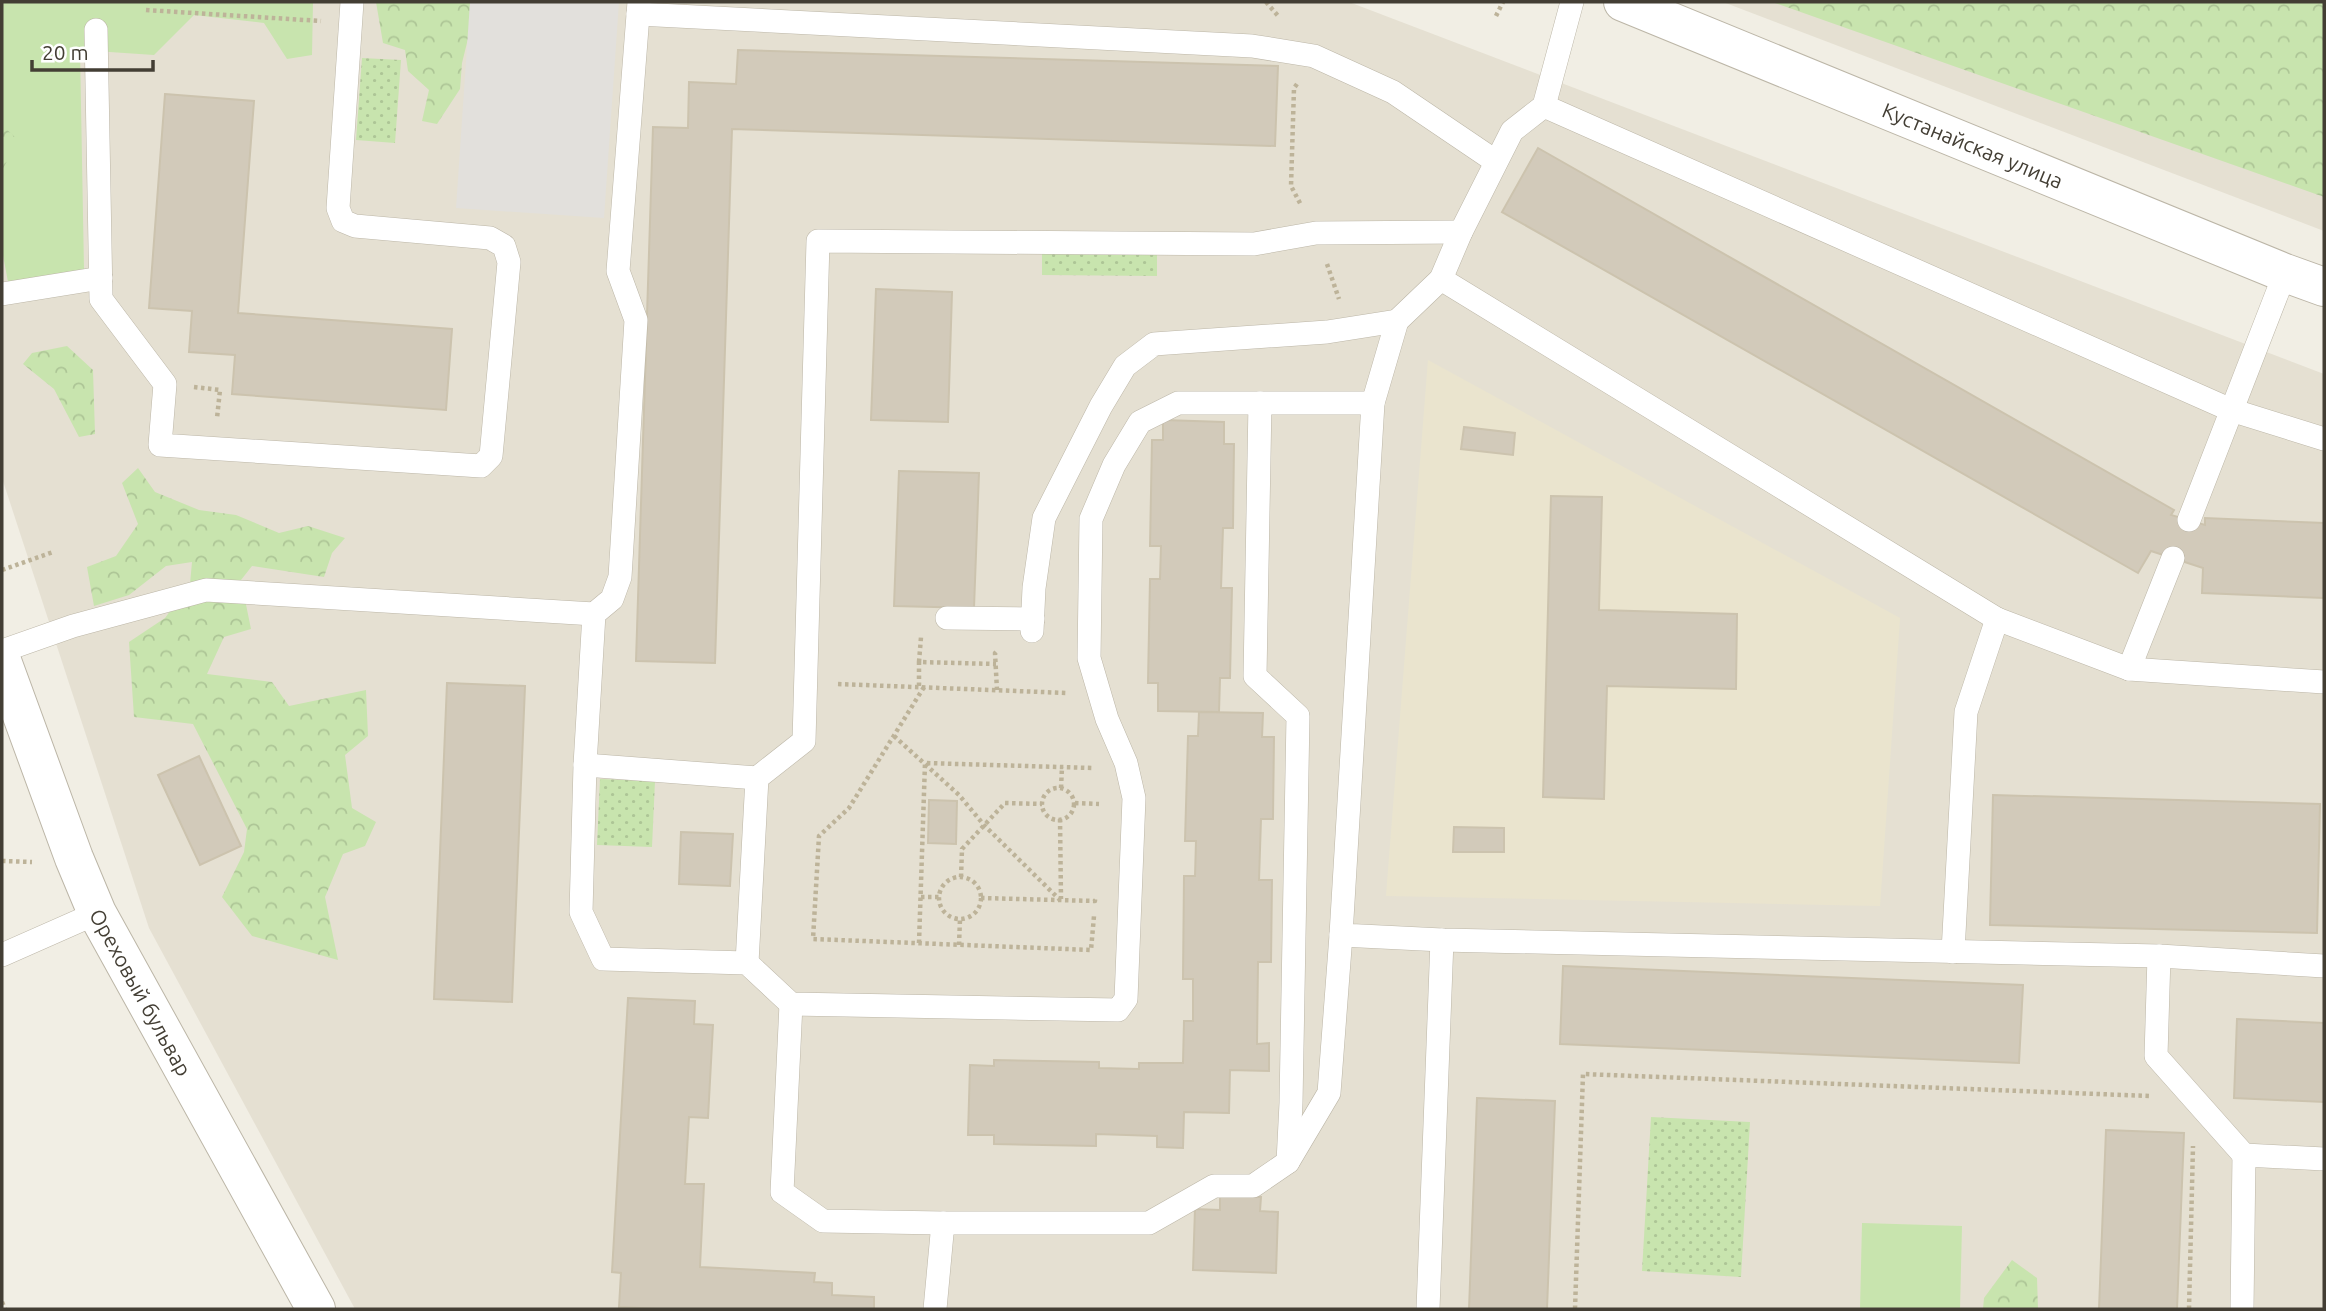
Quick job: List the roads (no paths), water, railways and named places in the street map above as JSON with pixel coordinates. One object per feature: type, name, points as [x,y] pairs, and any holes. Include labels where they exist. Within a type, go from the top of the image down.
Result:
[{"type":"street","name":"Кустанайская улица","points":[[1623,2],[2324,287]]},
{"type":"street","name":"Ореховый бульвар","points":[[2,662],[97,913],[316,1309]]},
{"type":"lane","points":[[96,30],[102,299],[165,384],[160,445],[481,466],[491,456],[509,262],[503,246],[490,238],[355,226],[343,221],[338,208],[352,2]]},
{"type":"lane","points":[[791,1004],[782,1192],[822,1221],[1149,1223],[1214,1186],[1253,1186],[1288,1162],[1329,1093],[1373,403],[1396,321],[1441,279],[1495,161],[1512,131],[1544,106],[1572,2]]},
{"type":"lane","points":[[2,651],[73,626],[206,590],[594,614],[612,599],[620,577],[636,320],[618,271],[638,8],[1252,47],[1314,56],[1393,92],[1495,161]]},
{"type":"lane","points":[[1544,106],[2231,410],[2324,439]]},
{"type":"lane","points":[[585,765],[757,778],[804,741],[818,241],[1254,244],[1316,233],[1461,232]]},
{"type":"lane","points":[[2189,520],[2285,273]]},
{"type":"lane","points":[[2,294],[101,278]]},
{"type":"lane","points":[[1441,279],[1997,619],[2129,669],[2324,682]]},
{"type":"lane","points":[[947,618],[1033,625],[1034,588],[1044,518],[1101,406],[1125,366],[1154,344],[1349,329],[1396,321]]},
{"type":"lane","points":[[594,614],[585,765],[581,912],[603,959],[747,963],[791,1004],[1118,1010],[1126,999],[1133,798],[1126,762],[1107,719],[1089,658],[1091,519],[1114,465],[1140,422],[1178,403],[1373,403]]},
{"type":"lane","points":[[1260,404],[1255,676],[1298,716],[1288,1162]]},
{"type":"lane","points":[[2129,669],[2173,558]]},
{"type":"lane","points":[[1953,952],[1966,712],[1997,619]]},
{"type":"lane","points":[[747,963],[757,778]]},
{"type":"lane","points":[[2,955],[97,913]]},
{"type":"lane","points":[[1341,935],[1442,940],[2159,956],[2324,966]]},
{"type":"lane","points":[[1428,1309],[1442,940]]},
{"type":"lane","points":[[2159,956],[2156,1056],[2244,1154],[2242,1309]]},
{"type":"lane","points":[[2244,1154],[2324,1159]]},
{"type":"lane","points":[[935,1309],[943,1223]]}]
